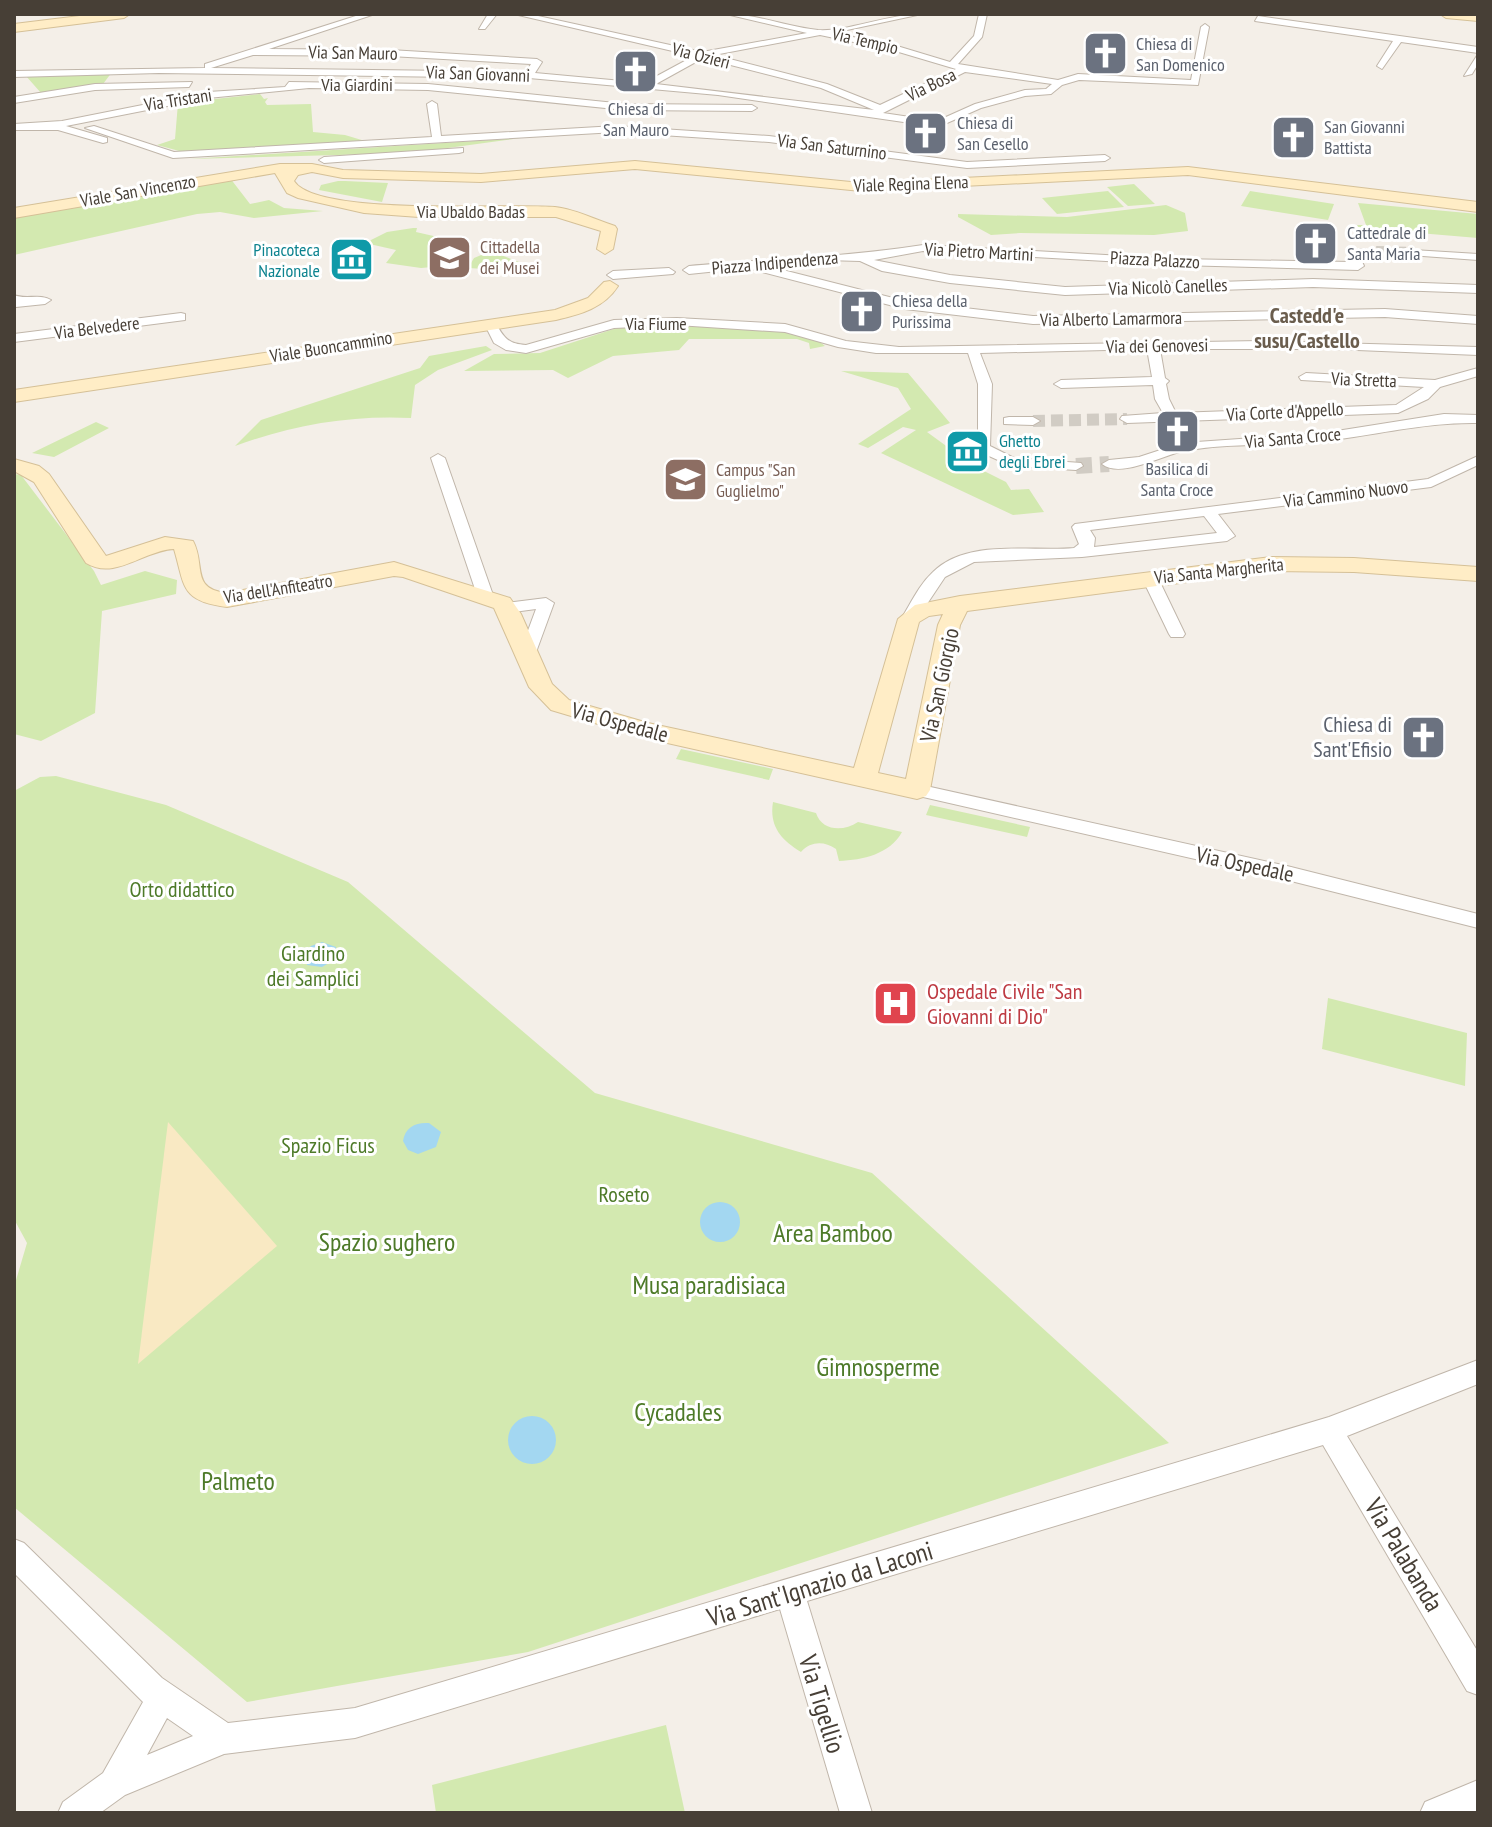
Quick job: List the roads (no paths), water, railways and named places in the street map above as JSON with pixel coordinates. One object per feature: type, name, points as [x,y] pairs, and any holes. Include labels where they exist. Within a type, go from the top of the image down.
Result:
[{"type":"street","points":[[14,28],[124,14]]},
{"type":"street","points":[[182,84],[193,71],[371,14]]},
{"type":"street","points":[[482,27],[493,14]]},
{"type":"street","name":"Via Ozieri","points":[[518,14],[824,86],[878,112]]},
{"type":"street","name":"Via Tempio","points":[[730,14],[824,32],[953,64]]},
{"type":"street","points":[[647,85],[702,55],[918,14]]},
{"type":"street","name":"Via Bosa","points":[[964,69],[953,64],[978,37],[983,14]]},
{"type":"street","points":[[1446,14],[1478,17]]},
{"type":"street","points":[[1261,17],[1478,50]]},
{"type":"street","points":[[964,69],[1059,83],[1078,77],[1112,77],[1195,83],[1205,27]]},
{"type":"street","points":[[1382,66],[1398,39]]},
{"type":"street","points":[[240,71],[249,52]]},
{"type":"street","name":"Via San Mauro","points":[[249,52],[390,53],[537,62],[529,75]]},
{"type":"street","points":[[1472,70],[1478,57]]},
{"type":"street","name":"Via Bosa","points":[[878,112],[964,69]]},
{"type":"street","points":[[15,71],[36,96]]},
{"type":"street","name":"Via San Giovanni","points":[[15,71],[529,75],[782,100],[844,112],[878,112],[938,124],[978,106],[1025,93],[1048,92],[1059,83]]},
{"type":"street","points":[[251,84],[260,71]]},
{"type":"street","points":[[381,83],[389,72]]},
{"type":"street","points":[[472,91],[476,87],[600,82]]},
{"type":"street","points":[[159,103],[171,84]]},
{"type":"street","points":[[14,100],[95,87],[196,84]]},
{"type":"street","name":"Via Giardini","points":[[210,84],[344,85],[472,91],[625,107],[735,107],[844,112]]},
{"type":"street","name":"Via Tristani","points":[[14,127],[40,126],[208,95],[344,85]]},
{"type":"street","points":[[432,104],[437,140]]},
{"type":"street","points":[[616,129],[625,107]]},
{"type":"street","points":[[90,132],[99,116]]},
{"type":"street","name":"Via San Saturnino","points":[[40,126],[90,132],[173,155],[558,135]]},
{"type":"street","name":"Via San Saturnino","points":[[90,132],[189,164],[308,176],[558,135],[616,129],[769,139],[967,165],[1105,158]]},
{"type":"street","name":"Viale Regina Elena","points":[[308,176],[481,178],[635,165],[861,187],[1170,171],[1478,207]]},
{"type":"street","name":"Viale San Vincenzo","points":[[20,207],[93,199],[263,170],[308,176]]},
{"type":"street","name":"Via Ubaldo Badas","points":[[308,176],[394,212],[557,212],[609,229],[605,254],[612,280]]},
{"type":"street","name":"Via Pietro Martini","points":[[862,258],[905,249],[1054,255]]},
{"type":"street","name":"Piazza Palazzo","points":[[1054,255],[1358,266],[1352,251],[1376,252]]},
{"type":"street","points":[[1413,253],[1478,257]]},
{"type":"street","name":"Piazza Indipendenza","points":[[689,270],[826,257],[862,258]]},
{"type":"street","name":"Via Nicolò Canelles","points":[[862,258],[904,271],[1010,287],[1065,291],[1313,283],[1478,289]]},
{"type":"street","points":[[1303,264],[1313,283]]},
{"type":"street","name":"Via Alberto Lamarmora","points":[[749,265],[905,305],[1051,321],[1385,313],[1478,320]]},
{"type":"street","points":[[612,280],[669,272]]},
{"type":"street","name":"Viale Buoncammino","points":[[14,394],[556,315],[587,306],[607,293],[612,280]]},
{"type":"street","points":[[1175,318],[1182,286]]},
{"type":"street","points":[[992,316],[1010,287]]},
{"type":"street","name":"Via Belvedere","points":[[15,302],[45,300]]},
{"type":"street","name":"Via Belvedere","points":[[14,338],[181,317]]},
{"type":"street","name":"Via Fiume","points":[[491,325],[502,346],[511,348],[546,344],[609,324],[636,323],[770,326],[837,343]]},
{"type":"street","points":[[1385,326],[1385,345]]},
{"type":"street","name":"Via dei Genovesi","points":[[837,343],[899,351],[1385,345],[1478,351]]},
{"type":"street","points":[[1153,346],[1162,381],[1162,399],[1172,417]]},
{"type":"street","points":[[1410,347],[1428,383]]},
{"type":"street","points":[[972,350],[980,359],[984,374],[983,448],[1011,462],[1076,466]]},
{"type":"street","name":"Via Corte d'Appello","points":[[1127,419],[1398,409],[1423,396],[1428,383],[1478,372]]},
{"type":"street","name":"Via Stretta","points":[[1306,377],[1428,383]]},
{"type":"street","points":[[1061,384],[1162,381]]},
{"type":"street","name":"Via Santa Croce","points":[[1109,464],[1141,461],[1182,447],[1324,437],[1444,418],[1478,419]]},
{"type":"street","points":[[1009,421],[1033,421]]},
{"type":"street","points":[[438,458],[485,595],[506,608],[546,603],[527,655]]},
{"type":"street","name":"Via Cammino Nuovo","points":[[1079,552],[1087,545],[1087,538],[1080,527],[1431,483],[1478,460]]},
{"type":"street","name":"Via dell'Anfiteatro","points":[[14,465],[32,470],[42,478],[94,558],[102,563],[114,562],[160,543],[180,543],[185,546],[191,583],[198,593],[208,598],[227,600],[378,572],[407,571],[485,595]]},
{"type":"street","points":[[909,619],[935,579],[943,570],[958,563],[995,556],[1079,552],[1227,536],[1209,512]]},
{"type":"street","name":"Via Santa Margherita","points":[[960,603],[1271,564],[1354,565],[1478,574]]},
{"type":"street","points":[[1150,578],[1177,634]]},
{"type":"street","name":"Via San Giorgio","points":[[863,780],[909,619],[923,610],[960,603]]},
{"type":"street","name":"Via San Giorgio","points":[[917,790],[949,625],[960,603]]},
{"type":"street","name":"Via Ospedale","points":[[506,608],[541,687],[560,705],[607,721],[863,780]]},
{"type":"street","points":[[863,780],[917,790]]},
{"type":"street","name":"Via Ospedale","points":[[917,790],[1287,873],[1478,921]]},
{"type":"street","name":"Via Sant'Ignazio da Laconi","points":[[114,1784],[224,1739],[355,1723],[790,1594],[1329,1430],[1478,1372]]},
{"type":"street","name":"Via Palabanda","points":[[1329,1430],[1478,1680]]},
{"type":"street","points":[[14,1553],[162,1698],[224,1739]]},
{"type":"street","name":"Via Tigellio","points":[[790,1594],[856,1813]]},
{"type":"street","points":[[74,1813],[114,1784],[162,1698]]},
{"type":"street","points":[[1436,1813],[1478,1796]]},
{"type":"water","points":[[322,942],[336,947],[336,959],[322,967],[307,965],[304,953]]},
{"type":"water","points":[[420,1123],[429,1123],[441,1132],[436,1147],[418,1154],[408,1150],[403,1141],[406,1132]]},
{"type":"water","points":[[720,1202],[734,1208],[740,1222],[734,1236],[720,1242],[706,1236],[700,1222],[706,1208]]},
{"type":"water","points":[[532,1416],[549,1423],[556,1440],[549,1457],[532,1464],[515,1457],[508,1440],[515,1423]]},
{"type":"tunnel","points":[[1376,252],[1413,253]]},
{"type":"tunnel","points":[[1033,421],[1127,419]]},
{"type":"tunnel","points":[[1076,466],[1109,464]]},
{"type":"place","name":"Chiesa di San Domenico","points":[[1105,54]]},
{"type":"place","name":"Chiesa di San Mauro","points":[[636,71]]},
{"type":"place","name":"Chiesa di San Cesello","points":[[926,133]]},
{"type":"place","name":"San Giovanni Battista","points":[[1293,137]]},
{"type":"place","name":"Cattedrale di Santa Maria","points":[[1316,243]]},
{"type":"place","name":"Cittadella dei Musei","points":[[449,257]]},
{"type":"place","name":"Pinacoteca Nazionale","points":[[351,260]]},
{"type":"place","name":"Chiesa della Purissima","points":[[861,311]]},
{"type":"place","name":"Basilica di Santa Croce","points":[[1177,431]]},
{"type":"place","name":"Ghetto degli Ebrei","points":[[968,451]]},
{"type":"place","name":"Campus \"San Guglielmo\"","points":[[685,480]]},
{"type":"place","name":"Chiesa di Sant'Efisio","points":[[1423,737]]},
{"type":"place","name":"Ospedale Civile \"San Giovanni di Dio\"","points":[[896,1004]]},
{"type":"district","name":"Castedd'e susu/Castello","points":[[1307,328]]},
{"type":"park label","name":"Orto didattico","points":[[182,889]]},
{"type":"park label","name":"Giardino dei Samplici","points":[[313,966]]},
{"type":"park label","name":"Spazio Ficus","points":[[328,1145]]},
{"type":"park label","name":"Roseto","points":[[624,1194]]},
{"type":"park label","name":"Area Bamboo","points":[[833,1233]]},
{"type":"park label","name":"Spazio sughero","points":[[387,1242]]},
{"type":"park label","name":"Musa paradisiaca","points":[[709,1285]]},
{"type":"park label","name":"Gimnosperme","points":[[878,1367]]},
{"type":"park label","name":"Cycadales","points":[[678,1412]]},
{"type":"park label","name":"Palmeto","points":[[238,1481]]}]
